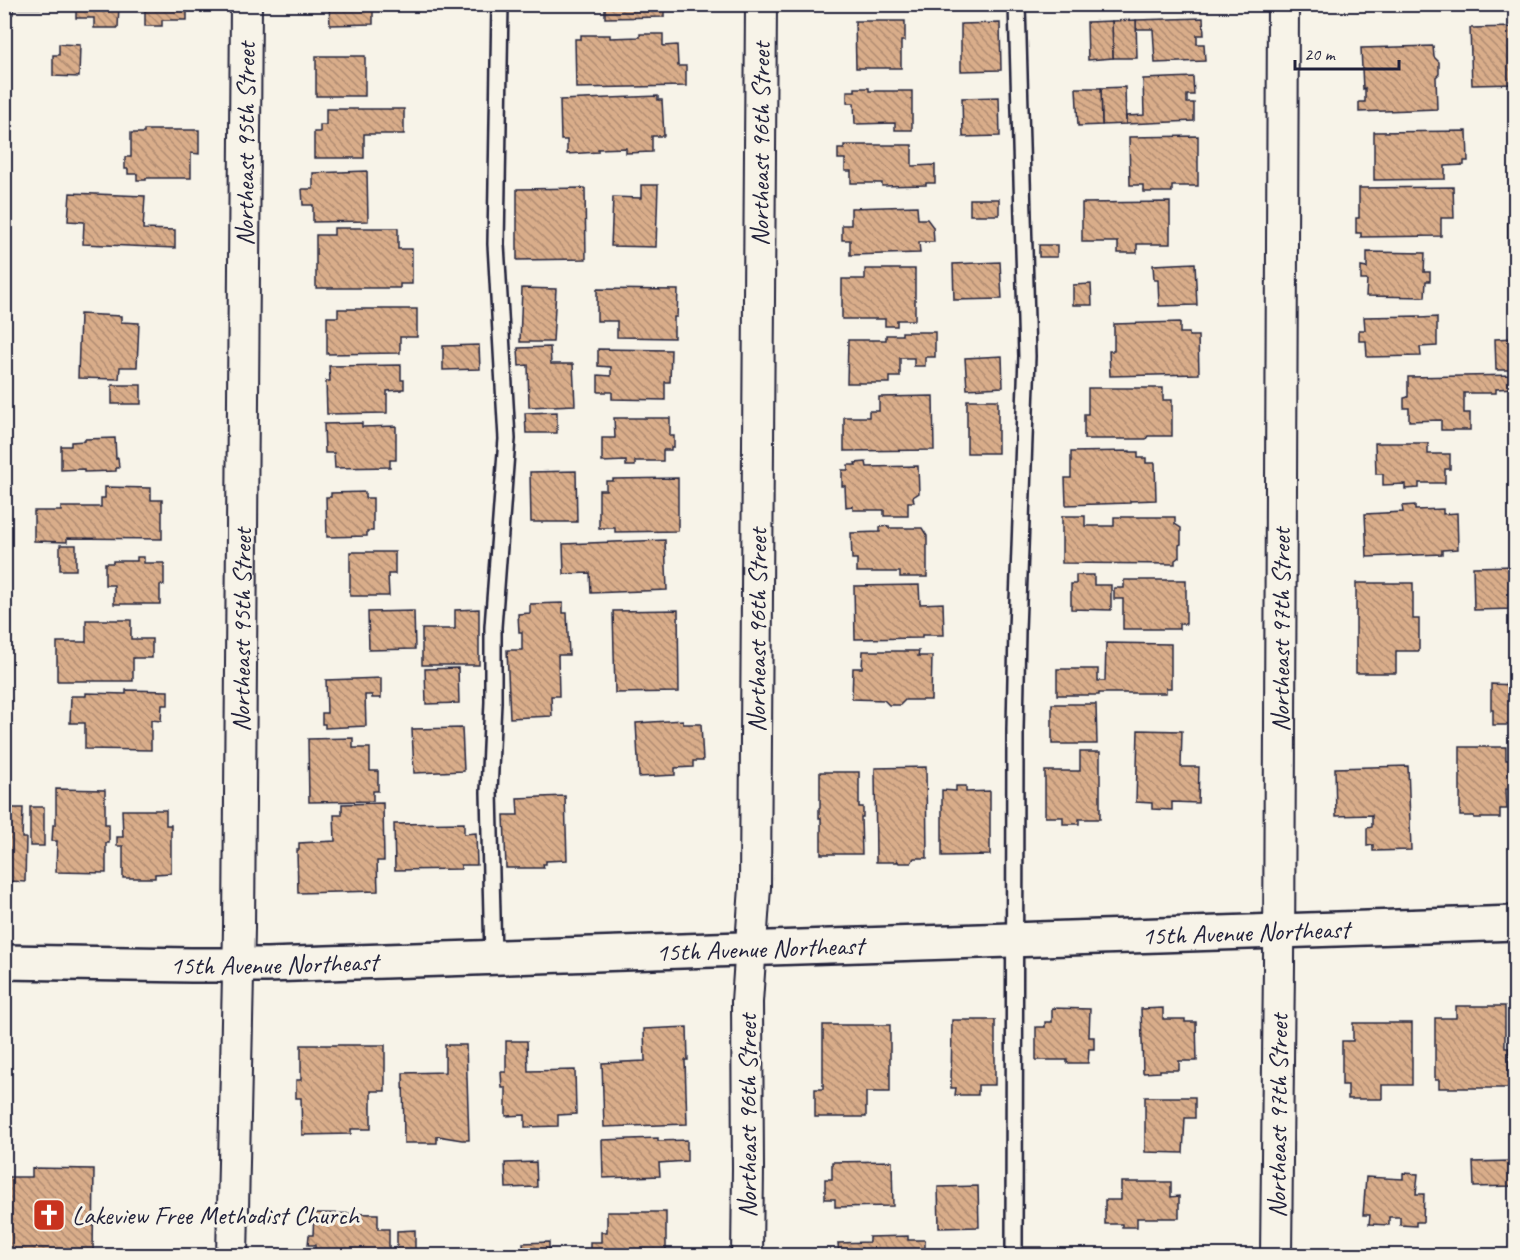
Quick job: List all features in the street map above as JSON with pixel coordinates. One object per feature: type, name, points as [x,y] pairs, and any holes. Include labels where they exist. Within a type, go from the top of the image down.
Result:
[{"type":"street","name":"Northeast 95th Street","points":[[232,1256],[238,964],[246,4]]},
{"type":"street","name":"Northeast 96th Street","points":[[747,1256],[747,1002],[755,887],[761,4]]},
{"type":"street","name":"Northeast 97th Street","points":[[1276,1256],[1283,4]]},
{"type":"street","name":"15th Avenue Northeast","points":[[4,962],[192,965],[314,963],[1515,923]]},
{"type":"lane","points":[[493,957],[489,792],[493,702],[493,627],[507,439],[496,244],[500,4]]},
{"type":"lane","points":[[1014,1256],[1017,641],[1027,356],[1017,4]]},
{"type":"building","points":[[4,4],[42,4],[42,8],[13,8],[13,14],[4,14]]},
{"type":"building","points":[[76,4],[119,4],[118,28],[94,28],[94,18],[76,18]]},
{"type":"building","points":[[145,4],[187,4],[187,20],[162,20],[162,26],[145,26]]},
{"type":"building","points":[[329,4],[373,4],[373,24],[330,25]]},
{"type":"building","points":[[393,4],[422,4],[422,6],[393,7]]},
{"type":"building","points":[[590,4],[664,4],[664,17],[605,18],[605,7],[590,7]]},
{"type":"building","points":[[1067,4],[1098,4],[1098,6],[1067,6]]},
{"type":"building","points":[[1203,18],[1204,35],[1197,35],[1197,44],[1204,44],[1205,61],[1155,63],[1153,29],[1136,29],[1136,20]]},
{"type":"building","points":[[1136,20],[1137,58],[1113,58],[1112,21]]},
{"type":"building","points":[[855,21],[905,21],[905,41],[901,41],[901,68],[856,68]]},
{"type":"building","points":[[1112,21],[1113,58],[1088,60],[1087,22]]},
{"type":"building","points":[[1000,23],[1001,70],[961,71],[961,24]]},
{"type":"building","points":[[1516,27],[1516,84],[1472,85],[1470,28]]},
{"type":"building","points":[[640,34],[663,34],[663,46],[677,45],[678,66],[686,66],[686,86],[576,88],[575,39],[581,39],[581,35],[610,35],[610,38],[640,37]]},
{"type":"building","points":[[59,44],[80,45],[79,77],[53,76],[53,55],[59,55]]},
{"type":"building","points":[[1433,46],[1434,57],[1439,62],[1439,74],[1436,77],[1437,109],[1359,112],[1359,102],[1365,102],[1361,48]]},
{"type":"building","points":[[316,56],[365,56],[365,96],[316,96]]},
{"type":"building","points":[[1193,77],[1194,95],[1187,95],[1187,103],[1194,103],[1194,121],[1126,124],[1126,116],[1144,115],[1143,79]]},
{"type":"building","points":[[4,84],[7,84],[7,110],[4,110]]},
{"type":"building","points":[[1125,87],[1126,124],[1102,125],[1101,88]]},
{"type":"building","points":[[855,88],[869,88],[869,91],[912,91],[912,130],[895,130],[895,123],[855,124],[854,103],[847,103],[847,91],[855,91]]},
{"type":"building","points":[[1076,88],[1101,88],[1102,125],[1078,126]]},
{"type":"building","points":[[658,96],[658,100],[662,100],[664,136],[652,136],[652,152],[626,153],[626,148],[598,149],[598,152],[567,154],[567,140],[561,140],[560,100]]},
{"type":"building","points":[[999,97],[1000,136],[963,137],[962,98]]},
{"type":"building","points":[[326,109],[404,109],[404,134],[364,134],[364,158],[314,158],[314,132],[320,132],[320,125],[326,125]]},
{"type":"building","points":[[144,130],[199,130],[199,154],[191,153],[191,178],[137,180],[137,174],[128,174],[128,169],[125,169],[125,157],[131,157],[131,133],[144,133]]},
{"type":"building","points":[[1467,131],[1468,161],[1464,161],[1464,165],[1445,166],[1445,179],[1374,180],[1374,132]]},
{"type":"building","points":[[1198,136],[1198,186],[1172,186],[1172,192],[1143,192],[1143,185],[1130,185],[1129,137]]},
{"type":"building","points":[[844,145],[912,145],[912,166],[935,165],[935,183],[882,186],[882,183],[851,183],[851,171],[845,171],[845,159],[838,159],[838,149],[844,149]]},
{"type":"building","points":[[367,171],[368,221],[313,222],[313,205],[303,205],[302,189],[313,189],[313,173]]},
{"type":"building","points":[[641,185],[658,185],[656,247],[611,246],[613,197],[641,198]]},
{"type":"building","points":[[1453,187],[1454,218],[1441,218],[1441,236],[1361,237],[1361,233],[1356,233],[1356,218],[1359,218],[1359,188]]},
{"type":"building","points":[[585,188],[586,259],[517,260],[517,189]]},
{"type":"building","points":[[70,193],[145,196],[143,229],[175,230],[175,248],[83,244],[84,222],[68,221]]},
{"type":"building","points":[[970,199],[999,199],[999,215],[970,215]]},
{"type":"building","points":[[1170,202],[1170,244],[1137,244],[1137,253],[1118,253],[1118,242],[1082,242],[1082,203]]},
{"type":"building","points":[[917,206],[918,219],[927,219],[933,227],[934,242],[919,242],[920,253],[850,255],[850,240],[842,240],[842,225],[851,225],[851,208]]},
{"type":"building","points":[[1508,222],[1516,222],[1516,242],[1508,242]]},
{"type":"building","points":[[334,228],[398,228],[398,249],[412,249],[412,284],[400,284],[400,288],[316,288],[316,235],[334,235]]},
{"type":"building","points":[[1039,245],[1057,245],[1057,257],[1039,257]]},
{"type":"building","points":[[1367,252],[1425,253],[1424,272],[1430,272],[1430,281],[1426,281],[1425,297],[1366,296],[1367,280],[1361,280],[1361,267],[1367,268]]},
{"type":"building","points":[[1000,262],[1002,299],[954,300],[953,264]]},
{"type":"building","points":[[1195,263],[1197,305],[1159,306],[1158,280],[1154,280],[1153,265]]},
{"type":"building","points":[[865,269],[915,269],[915,320],[897,320],[897,326],[885,326],[885,319],[842,319],[842,279],[865,279]]},
{"type":"building","points":[[1091,284],[1092,305],[1073,305],[1073,285]]},
{"type":"building","points":[[522,288],[556,289],[553,342],[520,342]]},
{"type":"building","points":[[597,289],[678,290],[674,338],[617,337],[617,321],[597,321]]},
{"type":"building","points":[[338,309],[417,309],[417,337],[400,337],[400,353],[327,354],[327,317],[338,317]]},
{"type":"building","points":[[80,314],[121,316],[121,322],[139,323],[137,367],[120,367],[119,379],[78,378]]},
{"type":"building","points":[[1420,316],[1420,318],[1437,317],[1437,346],[1420,347],[1421,356],[1367,357],[1366,341],[1359,341],[1359,330],[1365,330],[1364,317]]},
{"type":"building","points":[[1180,322],[1180,333],[1198,336],[1199,374],[1110,376],[1109,351],[1114,351],[1114,324]]},
{"type":"building","points":[[902,332],[935,332],[935,357],[925,357],[925,366],[914,366],[914,358],[900,358],[900,377],[890,377],[890,383],[847,383],[848,340],[886,340],[886,335],[902,335]]},
{"type":"building","points":[[1516,338],[1516,370],[1496,370],[1495,339]]},
{"type":"building","points":[[479,345],[480,369],[443,370],[443,346]]},
{"type":"building","points":[[550,347],[551,364],[573,364],[575,405],[529,407],[528,365],[519,366],[518,348]]},
{"type":"building","points":[[598,349],[671,350],[670,382],[665,382],[665,400],[612,399],[612,392],[598,392],[598,375],[611,376],[611,367],[598,366]]},
{"type":"building","points":[[1002,356],[1003,387],[967,389],[965,358]]},
{"type":"building","points":[[401,365],[401,380],[404,380],[404,389],[387,391],[387,413],[327,414],[326,381],[330,381],[329,366]]},
{"type":"building","points":[[1516,375],[1516,388],[1496,389],[1496,393],[1464,393],[1464,413],[1470,413],[1470,430],[1441,430],[1441,420],[1409,421],[1409,408],[1404,408],[1404,398],[1408,397],[1408,377]]},
{"type":"building","points":[[112,385],[141,385],[141,404],[112,404]]},
{"type":"building","points":[[1088,388],[1163,388],[1163,400],[1172,400],[1172,436],[1148,436],[1146,439],[1084,439],[1084,414],[1088,414]]},
{"type":"building","points":[[933,396],[934,450],[844,451],[844,417],[869,417],[869,411],[879,411],[879,397]]},
{"type":"building","points":[[967,400],[998,400],[998,453],[967,453]]},
{"type":"building","points":[[557,412],[557,433],[526,433],[525,413]]},
{"type":"building","points":[[614,418],[670,418],[670,436],[674,436],[674,447],[671,447],[671,450],[663,450],[663,461],[635,461],[635,466],[626,466],[626,461],[602,462],[602,438],[615,438]]},
{"type":"building","points":[[362,423],[362,427],[396,426],[396,460],[390,460],[390,467],[335,468],[334,453],[325,453],[324,424]]},
{"type":"building","points":[[115,438],[119,468],[116,468],[116,471],[61,470],[61,446],[71,446],[71,442],[85,441],[85,439]]},
{"type":"building","points":[[1375,443],[1428,443],[1428,454],[1450,454],[1450,469],[1445,469],[1445,483],[1419,483],[1419,488],[1405,489],[1405,484],[1383,485],[1383,474],[1376,474]]},
{"type":"building","points":[[1071,452],[1138,452],[1138,458],[1146,458],[1146,463],[1155,463],[1156,500],[1066,505],[1065,478],[1071,478]]},
{"type":"building","points":[[866,462],[867,467],[918,466],[919,493],[913,497],[914,502],[908,502],[908,516],[884,516],[884,510],[853,510],[853,506],[846,507],[842,470],[848,470],[848,465]]},
{"type":"building","points":[[576,471],[577,522],[531,522],[530,472]]},
{"type":"building","points":[[678,478],[678,531],[615,532],[615,528],[599,528],[599,490],[606,490],[606,481]]},
{"type":"building","points":[[105,487],[151,488],[151,500],[162,500],[162,539],[67,538],[67,542],[34,541],[34,511],[61,511],[61,507],[101,507],[101,498],[105,498]]},
{"type":"building","points":[[365,492],[365,498],[373,498],[373,531],[367,531],[367,536],[327,537],[326,497],[331,497],[331,493]]},
{"type":"building","points":[[1415,505],[1415,510],[1443,509],[1443,514],[1457,513],[1458,549],[1442,550],[1442,554],[1367,557],[1365,514],[1403,512],[1402,506]]},
{"type":"building","points":[[1062,516],[1085,516],[1085,526],[1114,526],[1114,517],[1175,517],[1175,524],[1181,528],[1179,557],[1175,560],[1175,564],[1062,563]]},
{"type":"building","points":[[889,526],[889,528],[922,528],[927,536],[927,577],[900,577],[900,572],[857,572],[857,559],[852,559],[851,533],[880,532],[880,527]]},
{"type":"building","points":[[665,540],[667,590],[591,593],[590,573],[564,574],[563,544]]},
{"type":"building","points":[[60,545],[76,545],[76,570],[60,570]]},
{"type":"building","points":[[350,552],[395,552],[395,574],[388,574],[389,596],[350,596]]},
{"type":"building","points":[[137,557],[144,557],[144,563],[164,563],[164,585],[160,585],[160,604],[114,604],[114,585],[105,585],[105,563],[137,561]]},
{"type":"building","points":[[1514,566],[1515,609],[1474,610],[1473,567]]},
{"type":"building","points":[[1076,575],[1094,575],[1094,585],[1111,585],[1111,610],[1071,609],[1071,584],[1076,584]]},
{"type":"building","points":[[1124,580],[1186,580],[1186,624],[1179,624],[1179,629],[1123,629],[1123,599],[1114,599],[1114,588],[1124,588]]},
{"type":"building","points":[[1356,583],[1413,583],[1413,619],[1419,619],[1419,651],[1396,651],[1396,673],[1356,673]]},
{"type":"building","points":[[919,585],[920,604],[943,603],[944,635],[922,635],[922,638],[855,639],[854,586]]},
{"type":"building","points":[[563,603],[563,613],[567,613],[569,655],[558,655],[559,696],[551,696],[552,716],[510,718],[507,650],[522,650],[522,632],[519,632],[518,614],[530,613],[530,604]]},
{"type":"building","points":[[479,609],[479,665],[422,665],[422,629],[455,629],[455,610]]},
{"type":"building","points":[[678,610],[679,692],[615,693],[613,611]]},
{"type":"building","points":[[414,611],[415,649],[369,650],[368,612]]},
{"type":"building","points":[[86,620],[131,620],[131,639],[152,639],[152,658],[133,658],[133,681],[57,681],[57,642],[86,642]]},
{"type":"building","points":[[1106,643],[1171,644],[1171,688],[1166,688],[1166,693],[1057,695],[1057,669],[1098,669],[1098,681],[1105,681]]},
{"type":"building","points":[[863,651],[919,651],[918,656],[932,656],[931,700],[905,700],[900,705],[889,705],[884,700],[852,699],[853,668],[862,668]]},
{"type":"building","points":[[458,668],[459,703],[426,704],[425,669]]},
{"type":"building","points":[[381,678],[381,698],[365,695],[366,726],[325,728],[325,724],[322,724],[322,713],[327,713],[326,680]]},
{"type":"building","points":[[1491,684],[1516,685],[1516,725],[1493,725]]},
{"type":"building","points":[[126,690],[168,691],[168,705],[162,705],[161,721],[151,720],[151,750],[85,749],[85,723],[70,723],[71,696],[86,696],[86,693],[126,694]]},
{"type":"building","points":[[1052,704],[1096,704],[1097,744],[1052,744]]},
{"type":"building","points":[[683,720],[683,724],[701,724],[703,761],[693,761],[693,767],[675,768],[675,775],[639,777],[636,723]]},
{"type":"building","points":[[462,728],[464,771],[414,773],[412,729]]},
{"type":"building","points":[[1138,730],[1182,731],[1181,767],[1199,767],[1198,803],[1172,802],[1172,810],[1152,809],[1152,803],[1136,802]]},
{"type":"building","points":[[353,738],[353,748],[370,748],[370,771],[378,771],[378,791],[373,791],[373,801],[309,802],[308,739]]},
{"type":"building","points":[[1460,747],[1506,747],[1506,760],[1510,760],[1510,771],[1512,771],[1512,789],[1506,789],[1507,809],[1500,809],[1500,818],[1460,816]]},
{"type":"building","points":[[1080,752],[1100,752],[1100,819],[1079,819],[1079,824],[1063,824],[1063,817],[1045,817],[1045,771],[1080,771]]},
{"type":"building","points":[[1408,766],[1411,850],[1373,851],[1373,845],[1367,846],[1367,828],[1372,827],[1372,815],[1336,816],[1335,768]]},
{"type":"building","points":[[926,767],[927,858],[914,858],[911,863],[899,863],[897,860],[897,862],[876,862],[875,768]]},
{"type":"building","points":[[820,772],[859,772],[859,807],[863,807],[862,854],[821,854]]},
{"type":"building","points":[[956,786],[966,786],[966,792],[990,791],[990,855],[942,856],[942,790],[956,791]]},
{"type":"building","points":[[56,789],[105,790],[105,824],[109,824],[109,843],[106,843],[106,873],[56,872],[57,841],[52,841],[53,825],[56,825]]},
{"type":"building","points":[[565,796],[567,860],[546,861],[546,864],[543,864],[544,868],[506,868],[504,815],[518,815],[517,798]]},
{"type":"building","points":[[383,803],[384,861],[377,861],[378,891],[298,893],[297,850],[299,850],[299,843],[335,841],[334,815],[342,815],[342,804]]},
{"type":"building","points":[[30,807],[44,807],[44,846],[30,846]]},
{"type":"building","points":[[4,808],[23,808],[22,838],[26,838],[25,882],[11,881],[11,888],[4,888]]},
{"type":"building","points":[[122,810],[166,810],[166,825],[171,825],[171,873],[155,874],[155,878],[123,878],[123,846],[117,846],[117,837],[123,837]]},
{"type":"building","points":[[464,823],[464,834],[476,833],[477,865],[461,865],[461,869],[395,870],[394,824]]},
{"type":"building","points":[[1456,1006],[1505,1006],[1505,1048],[1509,1048],[1509,1088],[1439,1088],[1439,1080],[1435,1080],[1435,1018],[1456,1018]]},
{"type":"building","points":[[1052,1008],[1090,1009],[1089,1037],[1094,1037],[1094,1049],[1089,1049],[1088,1063],[1036,1060],[1036,1027],[1045,1027],[1045,1022],[1052,1022]]},
{"type":"building","points":[[1163,1008],[1163,1019],[1185,1019],[1185,1022],[1196,1022],[1197,1061],[1179,1061],[1179,1070],[1143,1073],[1141,1009]]},
{"type":"building","points":[[952,1020],[995,1020],[995,1085],[978,1085],[978,1095],[955,1095],[956,1088],[951,1088]]},
{"type":"building","points":[[1353,1023],[1412,1023],[1412,1085],[1382,1085],[1382,1099],[1348,1099],[1348,1085],[1342,1085],[1342,1041],[1353,1041]]},
{"type":"building","points":[[823,1025],[890,1025],[890,1092],[866,1092],[866,1117],[815,1117],[815,1089],[823,1089]]},
{"type":"building","points":[[687,1027],[688,1060],[685,1060],[687,1124],[604,1127],[602,1063],[645,1061],[644,1029]]},
{"type":"building","points":[[506,1041],[527,1041],[528,1071],[575,1070],[576,1114],[558,1115],[558,1126],[525,1127],[525,1115],[506,1116],[506,1088],[502,1088],[501,1072],[506,1072]]},
{"type":"building","points":[[301,1045],[385,1045],[385,1091],[371,1091],[371,1129],[351,1129],[351,1134],[302,1135],[301,1098],[296,1098],[296,1080],[301,1080]]},
{"type":"building","points":[[445,1045],[466,1045],[469,1140],[437,1136],[437,1143],[404,1143],[403,1073],[445,1072]]},
{"type":"building","points":[[1145,1097],[1195,1097],[1195,1118],[1185,1118],[1183,1153],[1145,1152]]},
{"type":"building","points":[[658,1138],[658,1141],[687,1140],[687,1161],[659,1163],[660,1176],[603,1178],[602,1140]]},
{"type":"building","points":[[892,1161],[893,1206],[835,1207],[835,1199],[825,1199],[825,1179],[832,1179],[832,1162]]},
{"type":"building","points":[[1511,1161],[1512,1186],[1474,1187],[1473,1162]]},
{"type":"building","points":[[536,1162],[537,1187],[506,1188],[505,1163]]},
{"type":"building","name":"Lakeview Free Methodist Church","points":[[32,1168],[94,1169],[93,1254],[4,1253],[4,1177],[32,1177]]},
{"type":"building","points":[[1403,1173],[1418,1174],[1416,1194],[1424,1194],[1423,1222],[1416,1222],[1416,1226],[1400,1225],[1400,1217],[1389,1217],[1389,1225],[1369,1224],[1370,1215],[1363,1215],[1366,1177],[1403,1179]]},
{"type":"building","points":[[1121,1182],[1171,1182],[1171,1197],[1179,1196],[1179,1218],[1137,1218],[1137,1227],[1105,1224],[1105,1200],[1121,1200]]},
{"type":"building","points":[[978,1186],[979,1227],[939,1228],[938,1187]]},
{"type":"building","points":[[607,1212],[666,1212],[666,1253],[656,1253],[656,1256],[590,1256],[590,1242],[601,1242],[601,1232],[607,1232]]},
{"type":"building","points":[[314,1213],[378,1214],[378,1229],[389,1229],[389,1256],[315,1256],[315,1245],[308,1245],[309,1235],[313,1235]]},
{"type":"building","points":[[415,1230],[415,1256],[397,1256],[397,1231]]},
{"type":"building","points":[[908,1236],[908,1240],[925,1240],[925,1256],[839,1256],[838,1243],[869,1242],[869,1237]]},
{"type":"building","points":[[549,1242],[549,1256],[524,1256],[523,1243]]},
{"type":"building","points":[[1022,1247],[1042,1247],[1042,1254],[1046,1256],[1022,1256]]},
{"type":"building","points":[[452,1252],[452,1256],[433,1256],[433,1253]]},
{"type":"place","name":"Lakeview Free Methodist Church","points":[[49,1215]]}]
